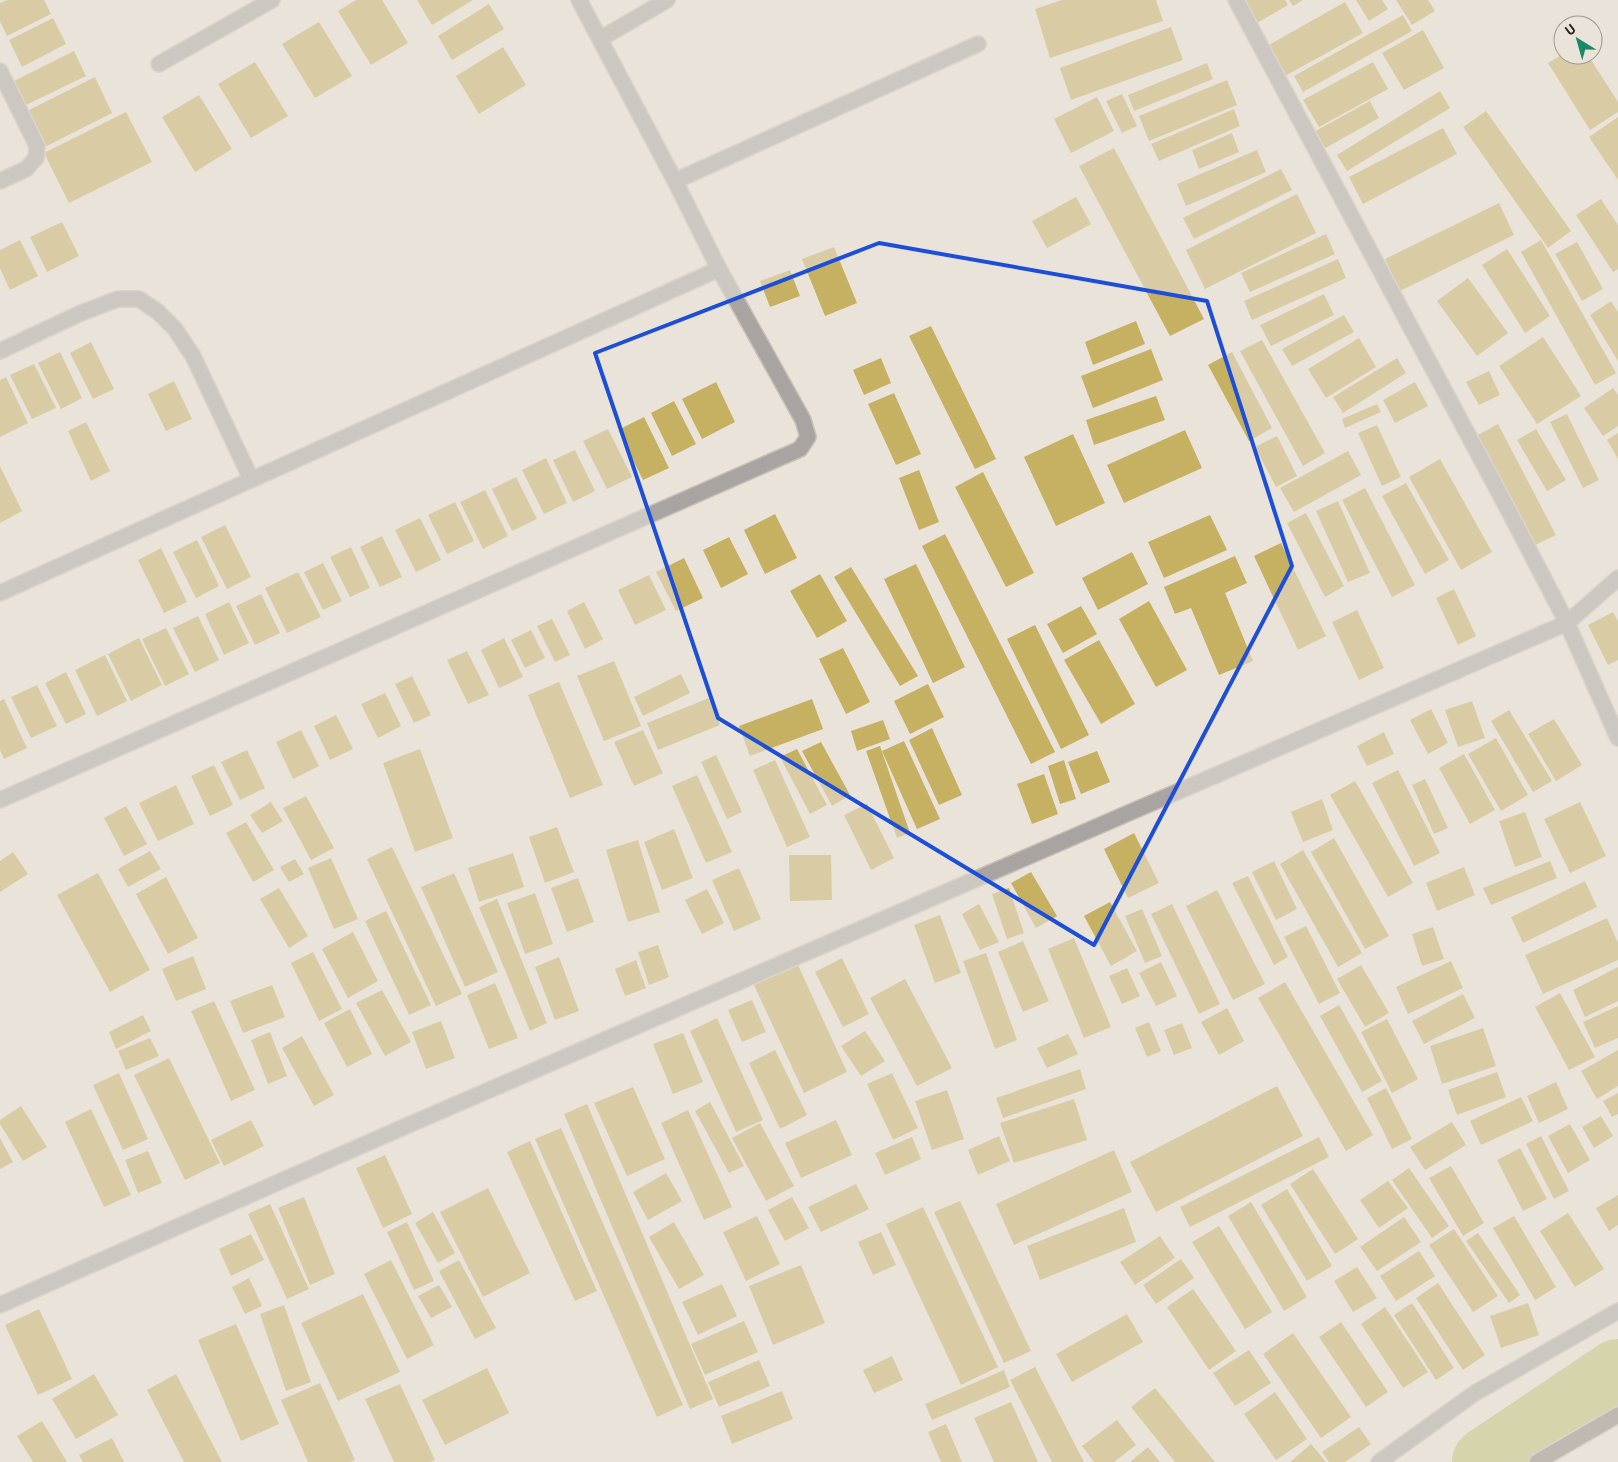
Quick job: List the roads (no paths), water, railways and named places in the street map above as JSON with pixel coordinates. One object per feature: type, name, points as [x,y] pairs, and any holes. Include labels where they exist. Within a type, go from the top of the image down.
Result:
[{"type":"street","points":[[159,64],[272,0]]},
{"type":"street","points":[[0,800],[800,449],[808,437],[803,420],[719,269],[675,181],[579,0]]},
{"type":"street","points":[[600,39],[667,0]]},
{"type":"street","points":[[1236,0],[1567,623],[1618,738]]},
{"type":"street","points":[[675,181],[978,44]]},
{"type":"street","points":[[0,71],[37,146],[36,158],[26,169],[0,181]]},
{"type":"street","points":[[0,593],[719,269]]},
{"type":"street","points":[[0,351],[81,313],[118,299],[139,299],[158,312],[175,329],[193,356],[251,479]]},
{"type":"street","points":[[0,1305],[406,1126],[1567,623],[1618,578]]},
{"type":"street","points":[[1379,1462],[1476,1392],[1618,1311]]},
{"type":"street","points":[[1538,1462],[1618,1415]]},
{"type":"waterway","points":[[1487,1462],[1618,1374]]}]
